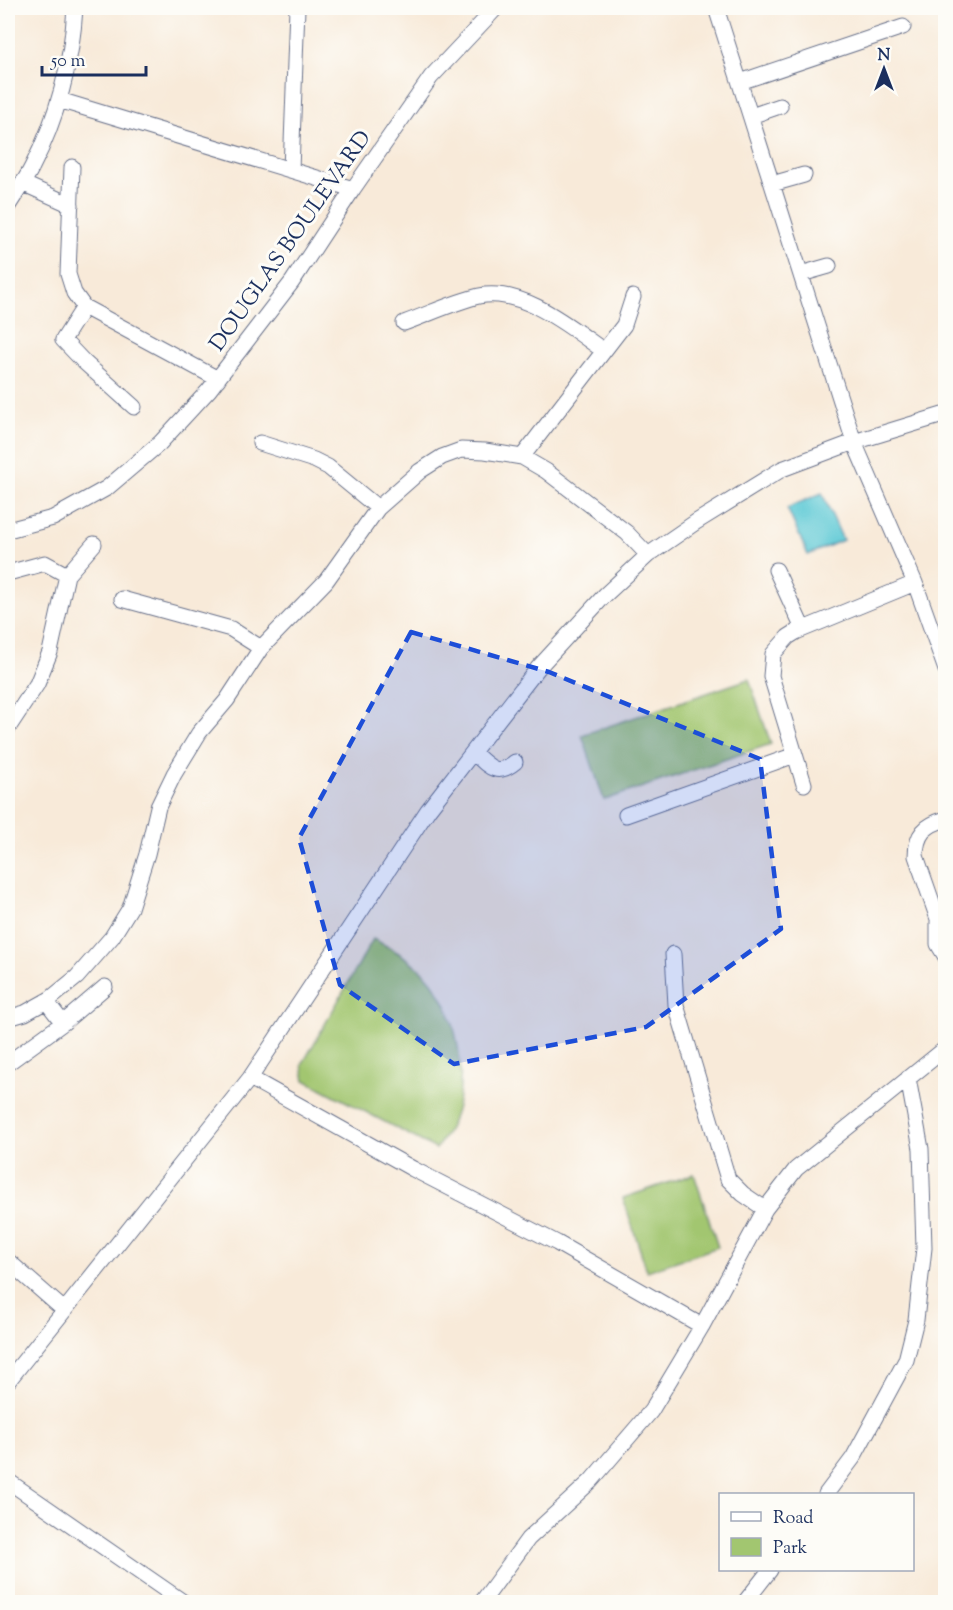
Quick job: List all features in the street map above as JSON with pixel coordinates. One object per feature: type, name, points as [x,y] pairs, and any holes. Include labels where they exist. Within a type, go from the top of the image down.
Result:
[{"type":"street","points":[[8,206],[40,151],[59,100],[68,63],[75,8]]},
{"type":"street","points":[[291,170],[297,8]]},
{"type":"street","name":"DOUGLAS BOULEVARD","points":[[8,530],[53,518],[107,488],[160,443],[218,379],[292,282],[431,77],[496,8]]},
{"type":"street","points":[[716,8],[854,442],[915,583],[945,670]]},
{"type":"street","points":[[740,82],[903,27]]},
{"type":"street","points":[[59,100],[353,189]]},
{"type":"street","points":[[751,116],[780,106]]},
{"type":"street","points":[[72,167],[68,274],[74,294],[84,308],[218,379]]},
{"type":"street","points":[[772,184],[804,175]]},
{"type":"street","points":[[22,183],[71,205]]},
{"type":"street","points":[[801,274],[829,266]]},
{"type":"street","points":[[405,323],[479,296],[505,296],[547,312],[604,351]]},
{"type":"street","points":[[522,457],[624,325],[633,297]]},
{"type":"street","points":[[84,308],[63,340],[134,407]]},
{"type":"street","points":[[8,1381],[250,1078],[428,810],[538,668],[605,595],[648,555],[696,522],[782,469],[854,442],[945,414]]},
{"type":"street","points":[[260,443],[328,466],[378,508]]},
{"type":"street","points":[[8,1018],[25,1013],[46,1001],[77,977],[112,938],[130,908],[144,865],[158,807],[174,774],[199,733],[227,700],[261,648],[326,581],[378,508],[420,471],[442,457],[461,450],[495,452],[522,457],[546,471],[627,533],[648,555]]},
{"type":"street","points":[[8,728],[37,684],[50,652],[67,575],[94,544]]},
{"type":"street","points":[[8,573],[45,563],[67,575]]},
{"type":"street","points":[[776,570],[803,629]]},
{"type":"street","points":[[804,784],[771,676],[773,654],[788,637],[803,629],[915,583]]},
{"type":"street","points":[[122,599],[231,628],[261,648]]},
{"type":"street","points":[[474,753],[488,766],[497,770],[506,769],[515,762]]},
{"type":"street","points":[[626,815],[795,755]]},
{"type":"street","points":[[945,819],[926,827],[918,837],[916,846],[916,856],[938,919],[938,944],[945,957]]},
{"type":"street","points":[[673,954],[676,1005],[728,1179],[743,1194],[765,1209]]},
{"type":"street","points":[[8,1064],[63,1023],[105,987]]},
{"type":"street","points":[[46,1001],[63,1023]]},
{"type":"street","points":[[482,1602],[528,1539],[591,1481],[651,1411],[702,1326],[765,1209],[796,1168],[945,1048]]},
{"type":"street","points":[[827,1493],[853,1458],[906,1360],[916,1320],[924,1248],[921,1149],[908,1077]]},
{"type":"street","points":[[250,1078],[413,1168],[557,1243],[702,1326]]},
{"type":"street","points":[[8,1261],[64,1310]]},
{"type":"street","points":[[8,1481],[183,1602]]},
{"type":"street","points":[[745,1602],[768,1571]]},
{"type":"highlighted area","points":[[411,632],[549,672],[760,759],[781,929],[646,1027],[454,1064],[340,985],[299,838]]},
{"type":"green space","points":[[749,679],[771,744],[604,800],[582,735]]},
{"type":"green space","points":[[373,939],[405,957],[426,975],[441,997],[455,1031],[460,1087],[450,1126],[436,1149],[305,1080],[302,1065]]},
{"type":"green space","points":[[694,1174],[718,1247],[647,1271],[623,1198]]},
{"type":"water","points":[[822,493],[843,540],[808,555],[787,508]]}]
